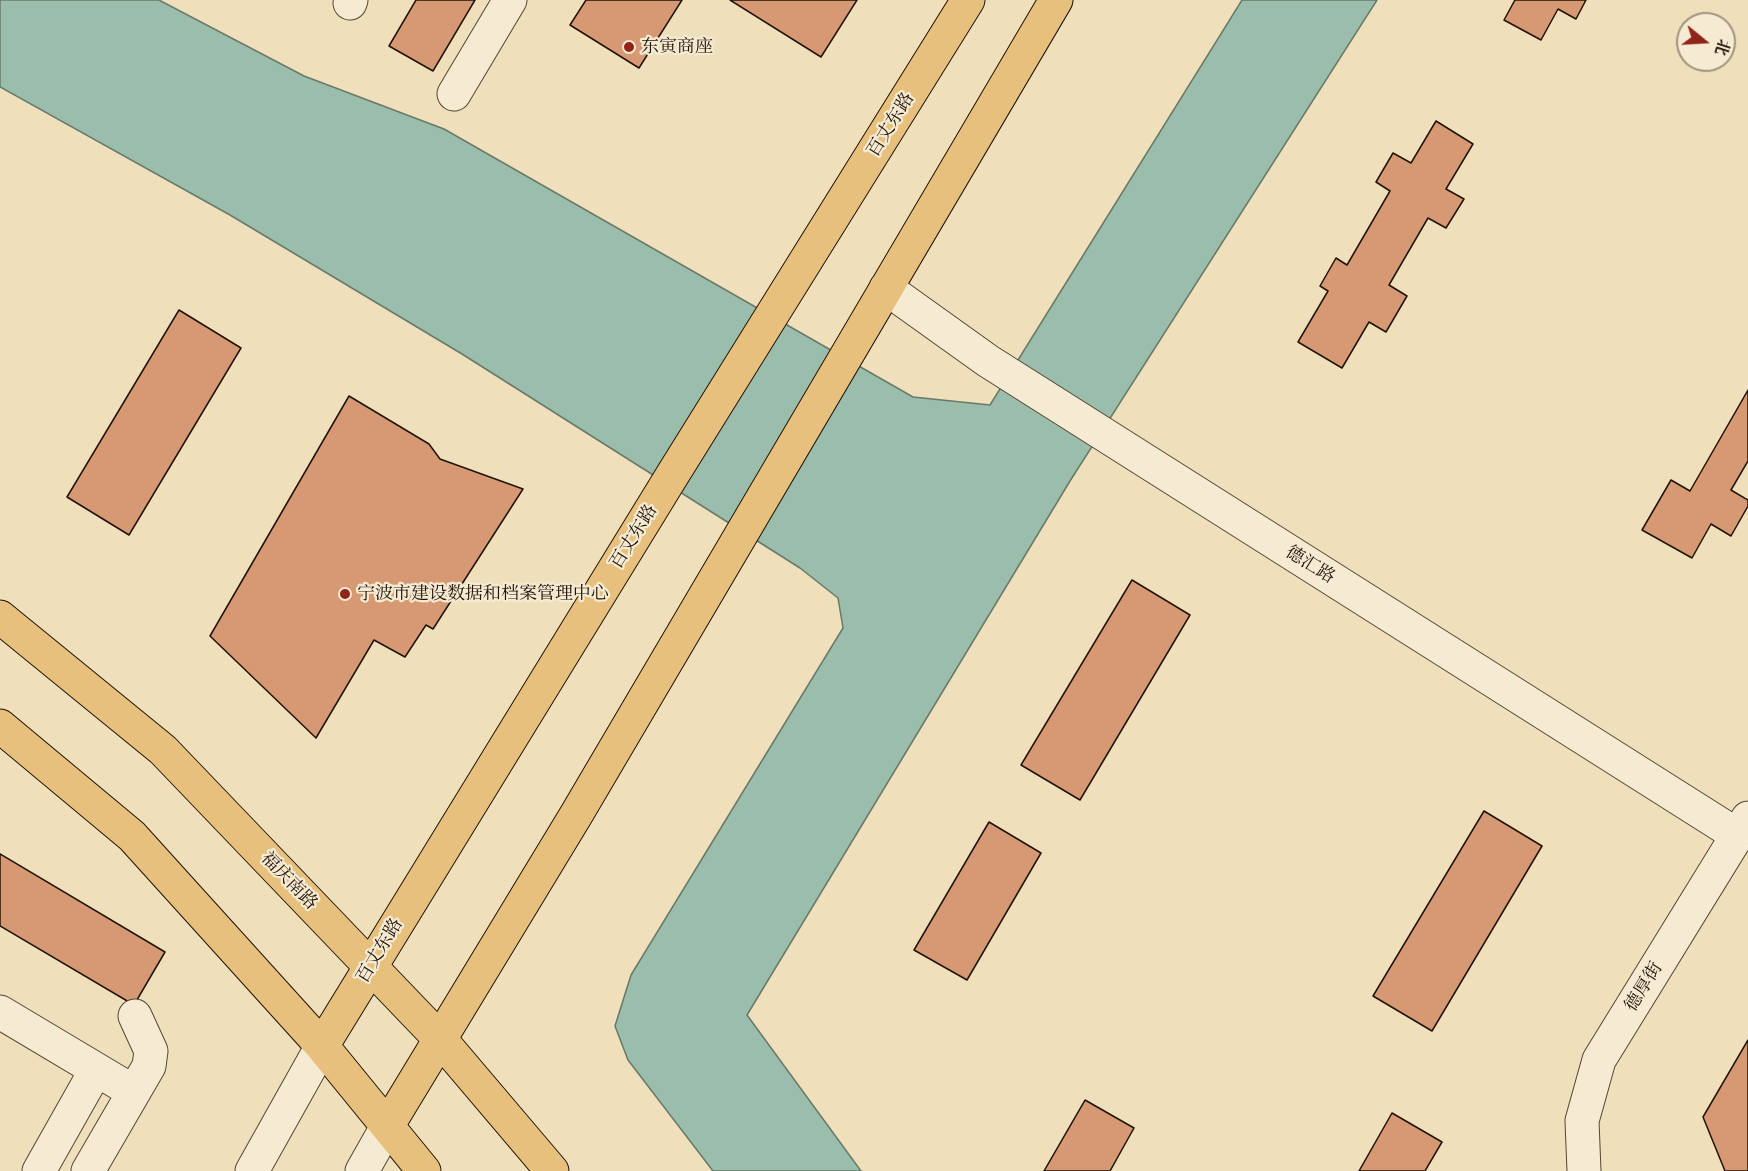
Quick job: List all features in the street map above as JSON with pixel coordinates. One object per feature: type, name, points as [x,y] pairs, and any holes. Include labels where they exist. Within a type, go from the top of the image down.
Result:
[{"type":"main road","name":"百丈东路","points":[[322,1047],[673,474],[968,0]]},
{"type":"main road","points":[[388,1125],[714,581],[1056,0]]},
{"type":"main road","name":"福庆南路","points":[[0,617],[163,750],[440,1039],[552,1171]]},
{"type":"main road","points":[[0,726],[132,836],[322,1047],[424,1171]]},
{"type":"street","points":[[454,94],[510,0]]},
{"type":"street","name":"德汇路","points":[[886,288],[988,361],[1106,436],[1743,827]]},
{"type":"street","name":"德厚街","points":[[1584,1171],[1582,1121],[1599,1060],[1743,827]]},
{"type":"street","points":[[0,1012],[134,1092]]},
{"type":"street","points":[[92,1170],[149,1066],[151,1051],[135,1016]]},
{"type":"street","name":"百丈东路","points":[[252,1171],[322,1047]]},
{"type":"street","points":[[39,1171],[96,1070]]},
{"type":"street","points":[[362,1171],[388,1125]]},
{"type":"shaded area","points":[[0,0],[159,0],[304,76],[444,129],[913,397],[990,405],[1242,0],[1377,0],[1070,481],[747,1015],[861,1171],[713,1171],[628,1060],[615,1026],[631,975],[843,628],[838,598],[800,568],[462,354],[230,215],[0,87]]},
{"type":"building","points":[[416,0],[475,0],[433,71],[389,46]]},
{"type":"building","name":"东寅商座","points":[[586,0],[682,0],[639,68],[570,25]]},
{"type":"building","name":"东寅商座","points":[[730,0],[857,0],[821,57]]},
{"type":"building","points":[[1515,0],[1586,0],[1576,19],[1558,9],[1541,40],[1504,20]]},
{"type":"building","points":[[1436,121],[1473,144],[1446,189],[1464,199],[1446,228],[1428,218],[1389,285],[1407,296],[1386,332],[1369,322],[1342,368],[1298,342],[1328,291],[1320,286],[1336,258],[1347,265],[1390,191],[1376,182],[1393,153],[1411,163]]},
{"type":"building","points":[[179,310],[241,348],[129,535],[67,497]]},
{"type":"building","points":[[1748,390],[1748,461],[1731,490],[1748,500],[1748,506],[1731,536],[1711,524],[1692,558],[1642,530],[1671,480],[1690,491]]},
{"type":"building","name":"宁波市建设数据和档案管理中心","points":[[349,396],[429,444],[440,459],[523,489],[433,629],[426,625],[405,657],[374,640],[316,738],[210,636]]},
{"type":"building","points":[[1132,580],[1190,615],[1080,800],[1021,765]]},
{"type":"building","points":[[1484,811],[1542,846],[1432,1031],[1373,996]]},
{"type":"building","points":[[989,822],[1041,853],[967,980],[914,950]]},
{"type":"building","points":[[0,854],[165,952],[134,1005],[0,926]]},
{"type":"building","points":[[1748,1040],[1748,1171],[1725,1171],[1703,1117]]},
{"type":"building","points":[[1085,1100],[1134,1128],[1110,1171],[1044,1171]]},
{"type":"building","points":[[1392,1113],[1442,1142],[1425,1171],[1359,1171]]},
{"type":"place","name":"东寅商座","points":[[629,47]]},
{"type":"place","name":"宁波市建设数据和档案管理中心","points":[[345,594]]}]
